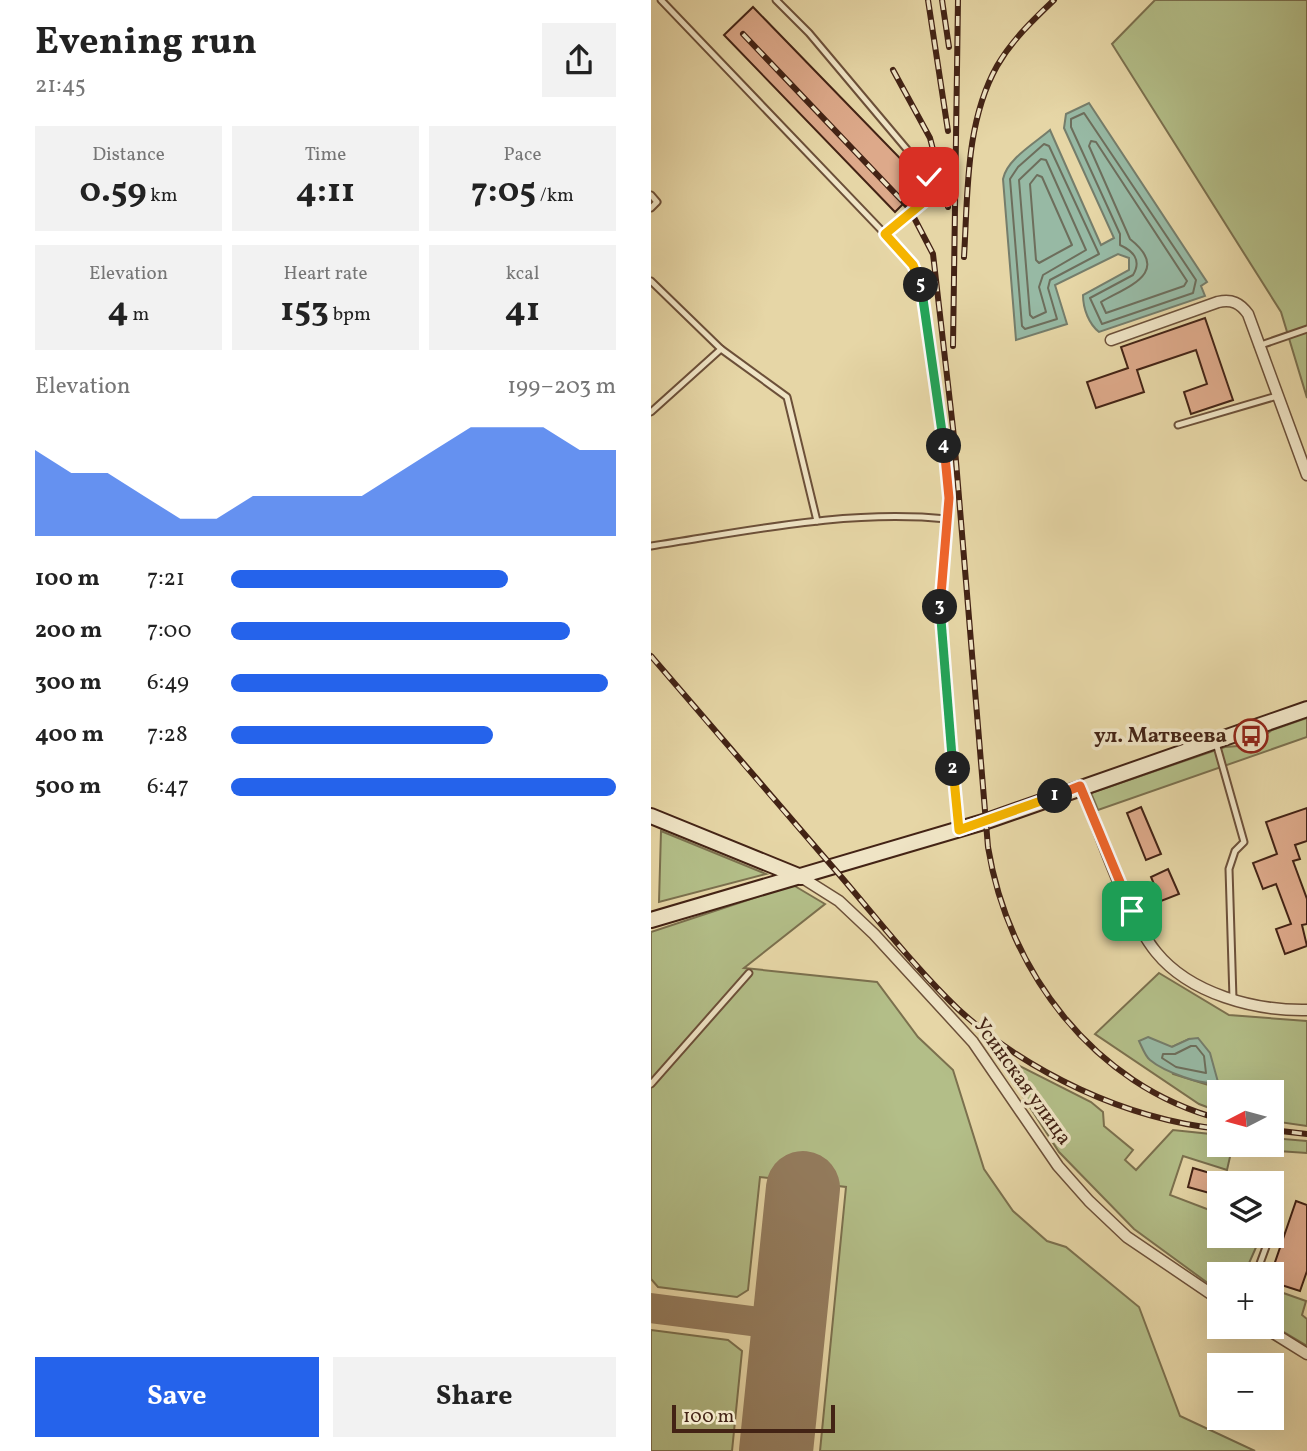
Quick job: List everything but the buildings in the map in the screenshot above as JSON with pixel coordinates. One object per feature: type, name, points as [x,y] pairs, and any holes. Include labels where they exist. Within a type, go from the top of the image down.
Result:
[{"type":"street","points":[[1111,340],[1228,300],[1237,303],[1248,314],[1307,475]]},
{"type":"street","points":[[651,920],[959,830],[1307,709]]},
{"type":"street","points":[[1080,786],[1132,911],[1157,953],[1189,980],[1233,999],[1272,1008],[1307,1010]]},
{"type":"street","points":[[651,816],[801,877]]},
{"type":"street","name":"Усинская улица","points":[[801,877],[839,901],[874,934],[972,1042],[1058,1166],[1089,1201],[1127,1237],[1207,1290]]},
{"type":"street","points":[[1283,1339],[1307,1354]]},
{"type":"lane","points":[[661,0],[885,234],[913,265],[921,283],[948,477],[940,604],[959,830]]},
{"type":"lane","points":[[776,0],[809,33],[929,177],[930,192],[926,200],[885,234]]},
{"type":"lane","points":[[651,195],[657,202],[651,208]]},
{"type":"lane","points":[[651,281],[721,349],[787,397],[817,521]]},
{"type":"lane","points":[[1258,346],[1307,329]]},
{"type":"lane","points":[[651,412],[721,349]]},
{"type":"lane","points":[[1178,425],[1277,396]]},
{"type":"lane","points":[[651,546],[817,521],[889,516],[947,519]]},
{"type":"lane","points":[[1215,740],[1244,842],[1235,851],[1229,869],[1233,999]]},
{"type":"lane","points":[[651,1084],[749,974]]},
{"type":"green space","points":[[1155,0],[1307,0],[1307,398],[1281,312],[1112,44]]},
{"type":"green space","points":[[1307,718],[1307,737],[1098,810],[1091,793],[1225,747],[1252,745],[1272,730]]},
{"type":"green space","points":[[661,831],[766,874],[659,902]]},
{"type":"green space","points":[[793,885],[825,904],[744,968],[877,982],[918,1037],[953,1070],[984,1169],[1013,1211],[1047,1241],[1066,1247],[1139,1307],[1180,1416],[1255,1451],[820,1451],[846,1187],[760,1177],[748,1290],[737,1297],[658,1287],[651,1279],[651,932]]},
{"type":"green space","points":[[1159,973],[1229,1015],[1307,1021],[1307,1126],[1285,1123],[1285,1080],[1207,1080],[1207,1083],[1189,1039],[1172,1047],[1163,1046],[1173,1074],[1207,1085],[1207,1107],[1095,1034]]},
{"type":"green space","points":[[1006,1059],[1091,1102],[1103,1112],[1104,1126],[1133,1150],[1125,1160],[1136,1170],[1173,1130],[1207,1134],[1207,1157],[1230,1157],[1227,1170],[1183,1156],[1170,1195],[1207,1209],[1207,1248],[1256,1248],[1250,1262],[1207,1262],[1207,1282],[1134,1229],[1059,1152],[1000,1061]]},
{"type":"green space","points":[[1285,1139],[1307,1141],[1307,1153],[1285,1152]]},
{"type":"green space","points":[[1284,1293],[1306,1301],[1302,1315],[1307,1319],[1307,1346],[1284,1332]]},
{"type":"green space","points":[[651,1330],[728,1340],[742,1351],[732,1451],[651,1451]]},
{"type":"water","points":[[1089,103],[1207,282],[1201,286],[1205,296],[1099,332],[1087,316],[1083,295],[1129,270],[1129,258],[1118,254],[1055,285],[1067,324],[1016,340],[1003,179],[1016,158],[1050,130],[1101,245],[1114,238],[1064,128],[1066,114]]},
{"type":"water","points":[[1148,1037],[1172,1047],[1198,1038],[1210,1053],[1217,1080],[1203,1082],[1174,1073],[1150,1060],[1139,1041]]},
{"type":"taxiway","points":[[651,1308],[789,1326]]},
{"type":"runway","points":[[776,1451],[803,1188]]},
{"type":"railway","points":[[928,0],[948,131]]},
{"type":"railway","points":[[942,0],[949,47]]},
{"type":"railway","points":[[953,346],[958,0]]},
{"type":"railway","points":[[964,257],[970,159],[979,111],[987,88],[1009,48],[1054,0]]},
{"type":"railway","points":[[743,34],[909,208],[933,254],[954,437],[988,847],[999,893],[1015,937],[1037,979],[1064,1017],[1096,1051],[1133,1080],[1175,1103],[1207,1114]]},
{"type":"railway","points":[[893,70],[930,138],[948,207]]},
{"type":"railway","points":[[651,656],[909,957],[958,1009],[985,1032],[1047,1072],[1114,1104],[1185,1124],[1207,1127]]},
{"type":"railway","points":[[1285,1131],[1307,1134]]},
{"type":"place","name":"ул. Матвеева","points":[[1251,736]]},
{"type":"route","points":[[929,177],[930,192],[926,200],[885,234],[907,256],[921,283],[948,477],[949,498],[940,604],[959,830],[1080,786],[1132,911]]}]
